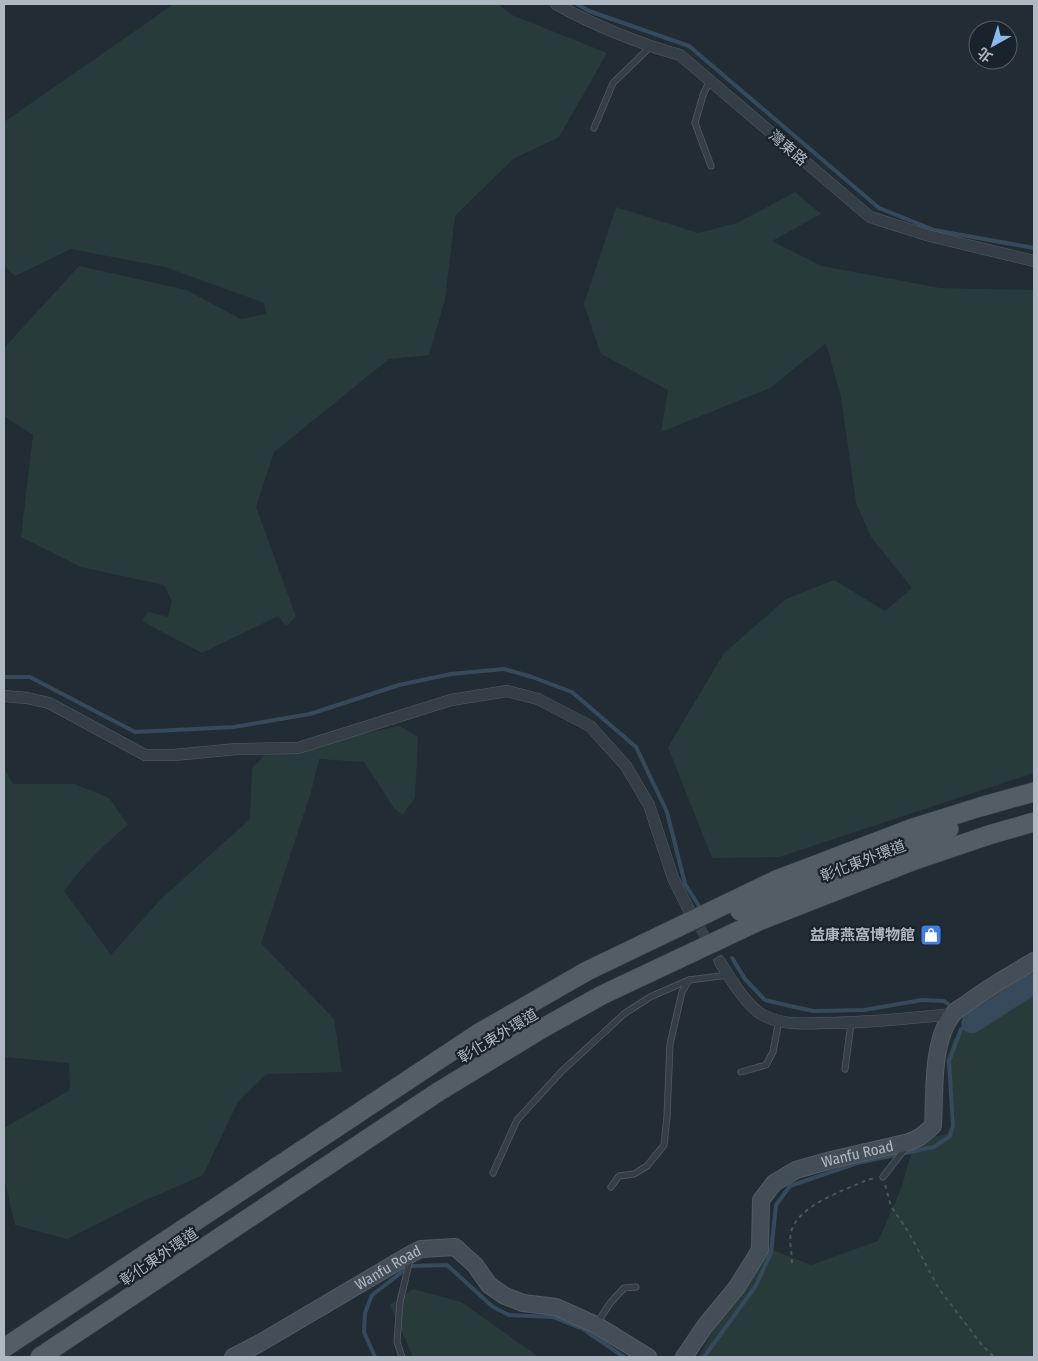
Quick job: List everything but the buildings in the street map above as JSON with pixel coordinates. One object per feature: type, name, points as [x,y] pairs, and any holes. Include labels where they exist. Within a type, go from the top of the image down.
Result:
[{"type":"main road","points":[[4,1348],[479,1033],[587,971],[776,880],[913,828],[1034,792]]},
{"type":"main road","name":"彰化東外環道","points":[[9,1357],[431,1077],[486,1042],[585,986],[649,952],[751,906],[864,860],[984,817],[1034,803]]},
{"type":"main road","name":"彰化東外環道","points":[[40,1357],[438,1092],[520,1041],[602,995],[759,921],[915,860],[1034,822]]},
{"type":"main road","points":[[58,1357],[403,1125],[493,1069],[606,1004],[661,976],[830,901],[909,871],[1034,833]]},
{"type":"street","name":"灣東路","points":[[556,4],[577,16],[650,47],[680,55],[870,217],[930,236],[1034,261]]},
{"type":"street","points":[[4,696],[27,698],[49,703],[145,755],[174,755],[237,749],[298,748],[451,700],[506,691],[538,699],[590,726],[626,766],[648,805],[673,878],[689,910]]},
{"type":"street","points":[[720,962],[751,1006],[763,1015],[790,1024],[851,1023],[954,1014]]},
{"type":"street","name":"Wanfu Road","points":[[684,1357],[705,1326],[738,1287],[760,1250],[761,1200],[774,1183],[796,1170],[909,1142],[920,1137],[933,1126],[933,1101],[938,1051],[944,1031],[954,1014],[982,992],[1034,962]]},
{"type":"street","name":"Wanfu Road","points":[[233,1357],[260,1344],[410,1254],[421,1250],[456,1247],[475,1265],[489,1285],[504,1296],[523,1303],[556,1307],[596,1325],[648,1357]]},
{"type":"lane","points":[[594,128],[613,83],[650,47]]},
{"type":"lane","points":[[710,80],[703,95],[695,123],[711,166]]},
{"type":"lane","points":[[493,1173],[517,1120],[562,1071],[624,1014],[650,997],[689,980],[728,975]]},
{"type":"lane","points":[[611,1187],[620,1176],[634,1174],[648,1166],[664,1145],[670,1044],[682,992],[689,980]]},
{"type":"lane","points":[[741,1072],[766,1065],[773,1052],[779,1020]]},
{"type":"lane","points":[[845,1069],[851,1023]]},
{"type":"lane","points":[[883,1177],[909,1142]]},
{"type":"lane","points":[[402,1357],[397,1342],[400,1302],[410,1254]]},
{"type":"lane","points":[[596,1325],[611,1302],[624,1288],[636,1287]]},
{"type":"path","points":[[792,1263],[791,1231],[804,1210],[867,1180],[883,1177],[891,1206],[909,1233],[938,1289],[982,1345],[994,1357]]},
{"type":"green space","points":[[174,4],[498,4],[512,15],[607,53],[559,137],[513,159],[455,216],[445,299],[429,355],[389,359],[274,452],[256,507],[296,617],[286,626],[278,616],[202,653],[142,621],[148,612],[168,617],[172,601],[164,585],[81,567],[21,537],[33,435],[4,416],[4,348],[79,266],[186,290],[241,319],[266,314],[264,303],[165,267],[71,249],[15,276],[4,266],[4,122]]},
{"type":"green space","points":[[795,192],[821,214],[772,241],[822,266],[940,288],[1034,290],[1034,773],[779,857],[712,858],[668,747],[724,653],[786,599],[834,580],[885,611],[912,588],[871,537],[856,503],[841,397],[826,343],[770,388],[661,432],[668,390],[601,354],[584,304],[616,207],[698,233],[737,223]]},
{"type":"green space","points":[[400,726],[418,737],[415,798],[402,815],[394,808],[364,762],[319,759],[311,792],[261,943],[334,1019],[342,1072],[266,1074],[238,1102],[203,1175],[144,1201],[67,1239],[15,1225],[4,1177],[4,1128],[70,1090],[69,1063],[4,1057],[4,768],[13,784],[75,784],[109,798],[128,825],[94,856],[64,891],[111,955],[161,899],[250,819],[252,769],[266,753]]},
{"type":"green space","points":[[1034,973],[1034,1357],[699,1357],[760,1245],[811,1265],[878,1241],[901,1189],[915,1140],[947,1134],[955,1116],[946,1060],[954,1039],[971,1017]]},
{"type":"green space","points":[[413,1289],[461,1302],[539,1357],[413,1357],[390,1305]]},
{"type":"waterway","points":[[577,4],[589,11],[689,46],[879,208],[934,230],[1034,248]]},
{"type":"waterway","points":[[4,677],[30,677],[135,732],[234,727],[310,714],[399,685],[451,674],[504,669],[532,677],[572,692],[636,747],[667,812],[685,884],[699,906]]},
{"type":"waterway","points":[[732,958],[745,979],[765,1000],[790,1006],[814,1011],[864,1010],[922,1000],[944,1001],[952,1007]]},
{"type":"waterway","points":[[972,1023],[1034,983]]},
{"type":"waterway","points":[[704,1357],[755,1287],[771,1253],[776,1205],[790,1186],[857,1163],[934,1147],[950,1136],[953,1126],[949,1061],[961,1029],[972,1023],[960,1013]]},
{"type":"waterway","points":[[375,1357],[364,1332],[365,1313],[372,1295],[410,1266],[447,1265],[493,1307],[509,1315],[553,1317],[583,1329],[624,1357]]},
{"type":"tunnel","points":[[692,914],[720,962]]},
{"type":"place","name":"益康燕窩博物館","points":[[931,935]]}]
